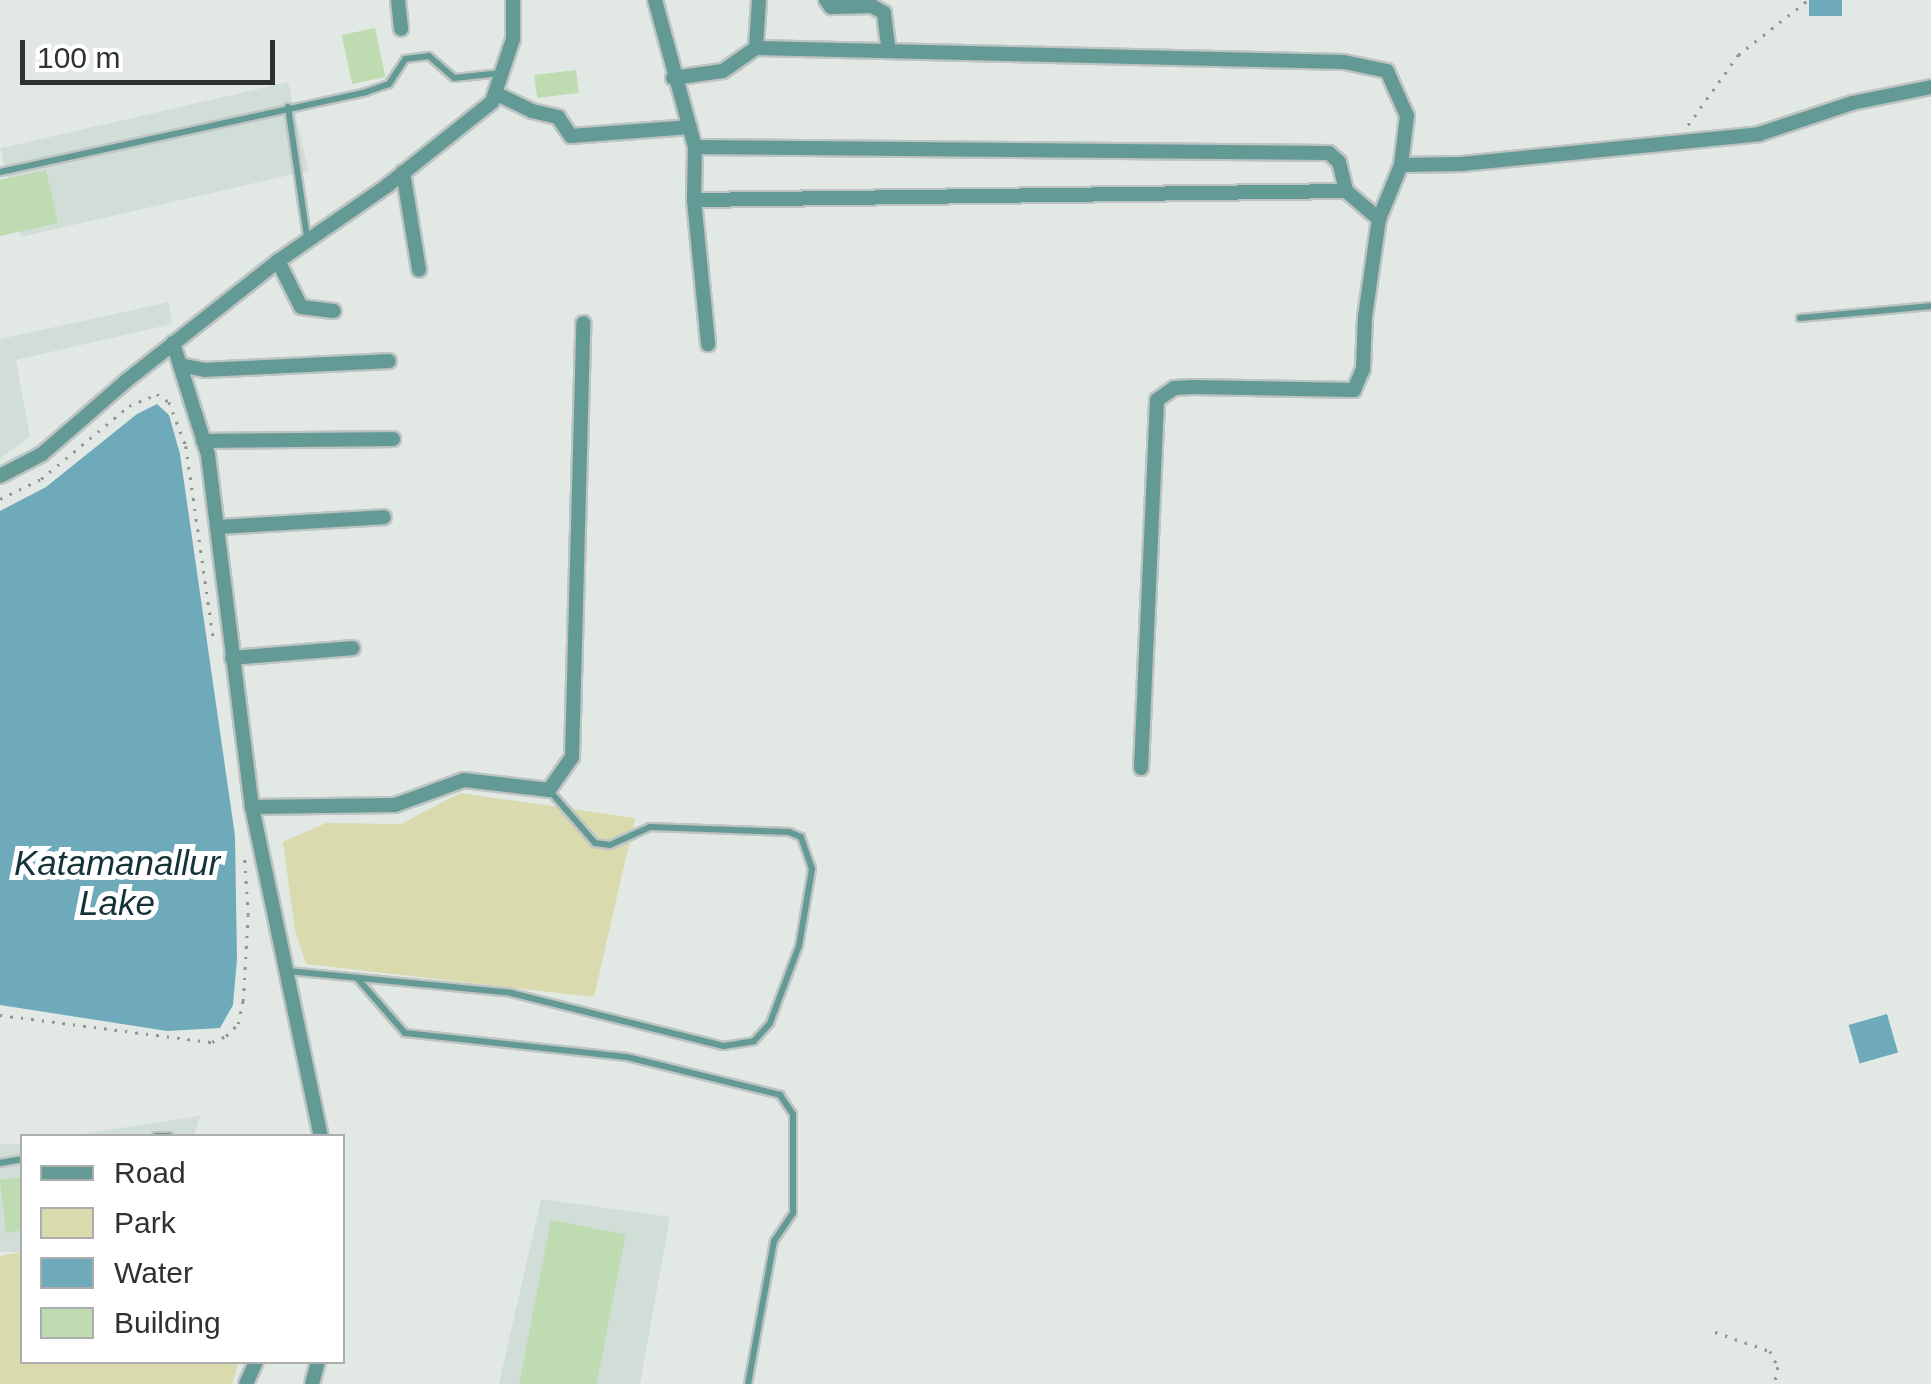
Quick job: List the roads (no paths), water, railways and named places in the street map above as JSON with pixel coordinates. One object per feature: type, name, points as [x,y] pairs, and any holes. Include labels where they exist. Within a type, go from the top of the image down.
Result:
[{"type":"street","points":[[398,0],[401,29]]},
{"type":"street","points":[[0,476],[42,454],[278,260],[403,172],[492,102],[513,39],[513,0]]},
{"type":"street","points":[[655,0],[673,78],[695,147],[694,200],[708,344]]},
{"type":"street","points":[[756,48],[759,0]]},
{"type":"street","points":[[826,0],[831,7],[872,6],[884,13],[889,51]]},
{"type":"street","points":[[673,78],[724,71],[756,48],[1344,62],[1387,71],[1407,116],[1400,165],[1380,219],[1365,316],[1363,369],[1354,390],[1193,387],[1174,388],[1157,400],[1141,768]]},
{"type":"street","points":[[1400,165],[1460,164],[1759,134],[1852,104],[1931,86]]},
{"type":"street","points":[[496,93],[532,111],[558,117],[571,136],[690,127]]},
{"type":"street","points":[[695,147],[1329,153],[1339,162],[1346,191],[1380,219]]},
{"type":"street","points":[[403,172],[419,270]]},
{"type":"street","points":[[694,200],[1346,191]]},
{"type":"street","points":[[278,260],[300,307],[334,312]]},
{"type":"street","points":[[252,808],[395,805],[464,780],[549,790],[572,756],[582,323]]},
{"type":"street","points":[[173,343],[203,441],[252,808],[321,1134]]},
{"type":"street","points":[[180,365],[205,370],[388,361]]},
{"type":"street","points":[[203,441],[393,439]]},
{"type":"street","points":[[216,528],[384,516]]},
{"type":"street","points":[[232,658],[354,648]]},
{"type":"lane","points":[[0,172],[389,84],[406,59],[429,56],[454,78],[504,73]]},
{"type":"lane","points":[[288,108],[308,239]]},
{"type":"lane","points":[[1800,318],[1931,306]]},
{"type":"lane","points":[[287,971],[510,992],[724,1046],[754,1040],[770,1023],[799,946],[812,869],[801,837],[789,832],[650,827],[610,845],[595,844],[549,790]]},
{"type":"lane","points":[[356,978],[405,1033],[626,1057],[780,1096],[793,1114],[793,1213],[774,1241],[748,1384]]},
{"type":"water","points":[[1809,0],[1842,0],[1842,16],[1809,16]]},
{"type":"water","name":"Katamanallur Lake","points":[[157,404],[169,415],[180,454],[235,836],[237,959],[233,1005],[220,1028],[167,1031],[0,1005],[0,511],[46,487],[137,414]]},
{"type":"water","points":[[1887,1014],[1898,1052],[1860,1063],[1849,1025]]}]
